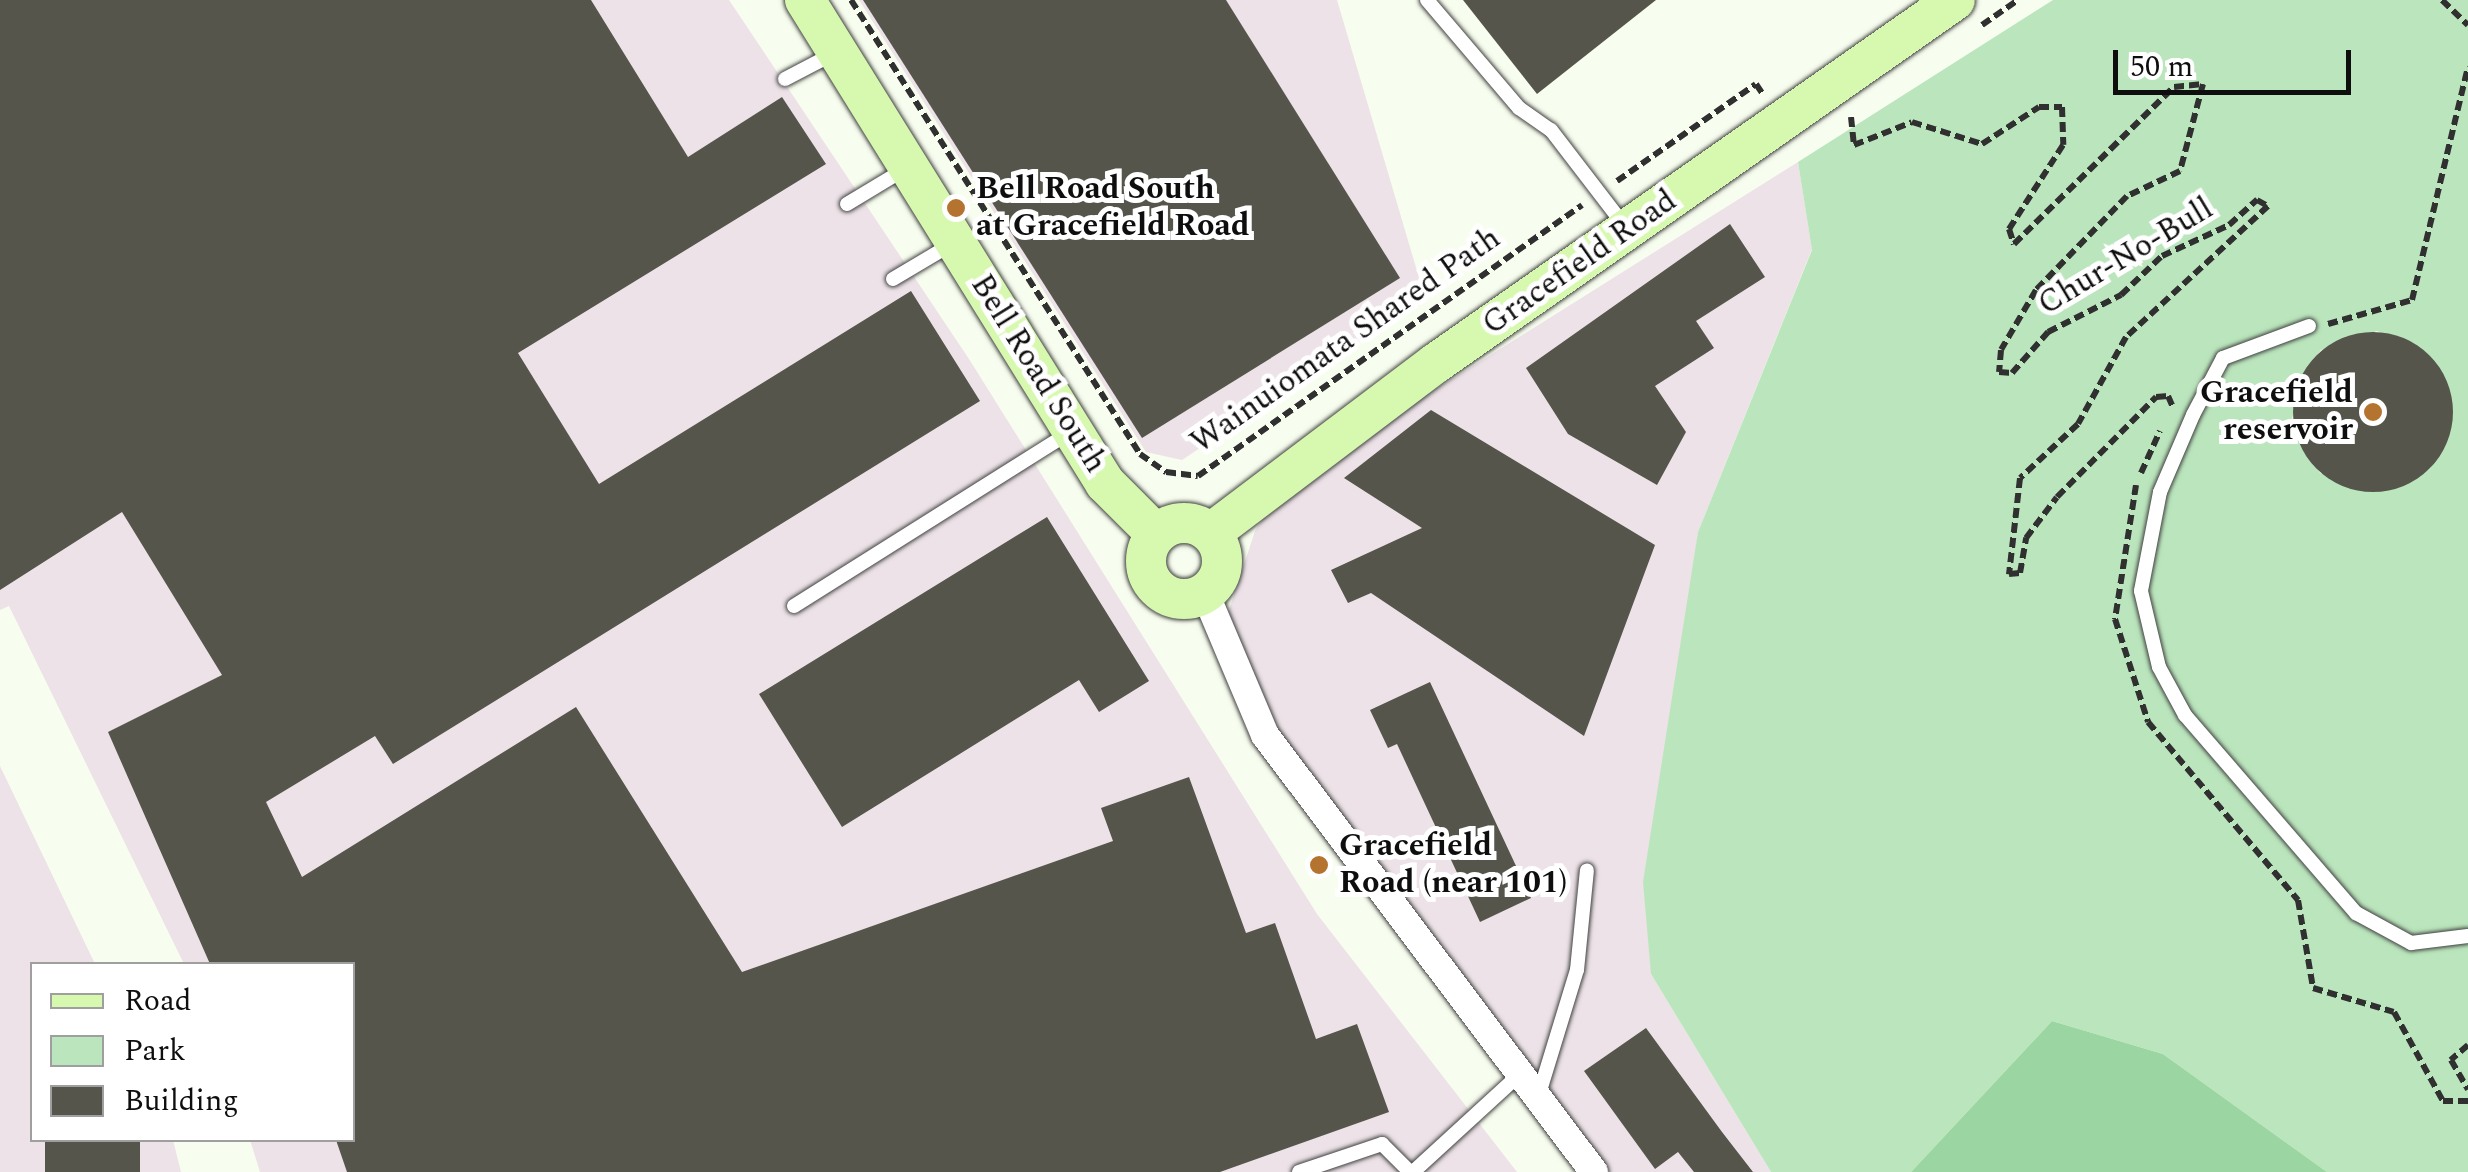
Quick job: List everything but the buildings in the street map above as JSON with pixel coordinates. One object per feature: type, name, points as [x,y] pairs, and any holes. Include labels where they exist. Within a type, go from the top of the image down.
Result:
[{"type":"main road","name":"Bell Road South","points":[[805,0],[1105,483],[1156,534]]},
{"type":"main road","name":"Gracefield Road","points":[[1211,533],[1628,229],[1954,0]]},
{"type":"main road","points":[[1184,522],[1211,533],[1223,558],[1204,594],[1178,599],[1154,585],[1145,559],[1156,534],[1184,522]]},
{"type":"street","points":[[1204,594],[1266,735],[1531,1083],[1594,1172]]},
{"type":"lane","points":[[1427,0],[1519,108],[1551,130],[1628,229]]},
{"type":"lane","points":[[785,79],[838,51]]},
{"type":"lane","points":[[847,204],[910,166]]},
{"type":"lane","points":[[893,279],[956,242]]},
{"type":"lane","points":[[2310,326],[2223,358],[2193,415],[2160,492],[2141,591],[2159,667],[2185,715],[2356,913],[2411,943],[2468,936]]},
{"type":"lane","points":[[794,606],[1074,430]]},
{"type":"lane","points":[[1299,1172],[1382,1144],[1411,1172],[1531,1083],[1577,970],[1587,870]]},
{"type":"path","name":"Wainuiomata Shared Path","points":[[851,0],[1140,454],[1166,472],[1198,476],[1756,84],[1766,99]]},
{"type":"path","points":[[2442,0],[2468,25]]},
{"type":"path","points":[[2310,326],[2375,317],[2412,300],[2468,67]]},
{"type":"path","name":"Chur-No-Bull","points":[[1851,116],[1854,144],[1912,122],[1982,144],[2039,107],[2062,107],[2063,144],[2009,229],[2014,244],[2174,87],[2203,84],[2180,172],[2126,196],[2036,290],[2001,350],[1999,372],[2012,373],[2048,332],[2121,295],[2162,256],[2229,225],[2256,200],[2268,206],[2126,338],[2078,424],[2020,478],[2006,570],[2018,576],[2040,516],[2150,403],[2168,396],[2172,414],[2125,518],[2114,594],[2120,650],[2142,710],[2298,900],[2316,992],[2394,1012],[2443,1101],[2468,1102]]},
{"type":"path","points":[[1237,450],[1248,464]]},
{"type":"path","points":[[2468,1045],[2451,1060],[2468,1090]]},
{"type":"shaded area","points":[[0,0],[729,0],[969,359],[1317,914],[1517,1172],[260,1172],[251,1142],[355,1142],[355,962],[183,962],[9,606],[0,610]]},
{"type":"shaded area","points":[[859,0],[1337,0],[1425,298],[1182,460],[1146,452]]},
{"type":"shaded area","points":[[1798,162],[1812,249],[1698,532],[1651,974],[1771,1172],[1596,1172],[1286,751],[1227,616],[1255,531],[1288,482]]},
{"type":"shaded area","points":[[0,766],[94,962],[30,962],[30,1142],[174,1142],[181,1172],[0,1172]]},
{"type":"green space","points":[[2053,0],[2468,0],[2468,1172],[2327,1172],[2163,1054],[2052,1021],[1911,1172],[1771,1172],[1651,974],[1643,882],[1698,532],[1812,250],[1798,162]],"holes":[[[2377,331],[2430,356],[2453,415],[2430,469],[2376,492],[2320,473],[2292,421],[2298,382],[2321,350]]]},
{"type":"green space","points":[[2052,1021],[2163,1054],[2327,1172],[1911,1172]]},
{"type":"place","name":"Bell Road South at Gracefield Road","points":[[956,208]]},
{"type":"place","name":"Gracefield reservoir","points":[[2373,412]]},
{"type":"place","name":"Gracefield Road (near 101)","points":[[1319,865]]}]
